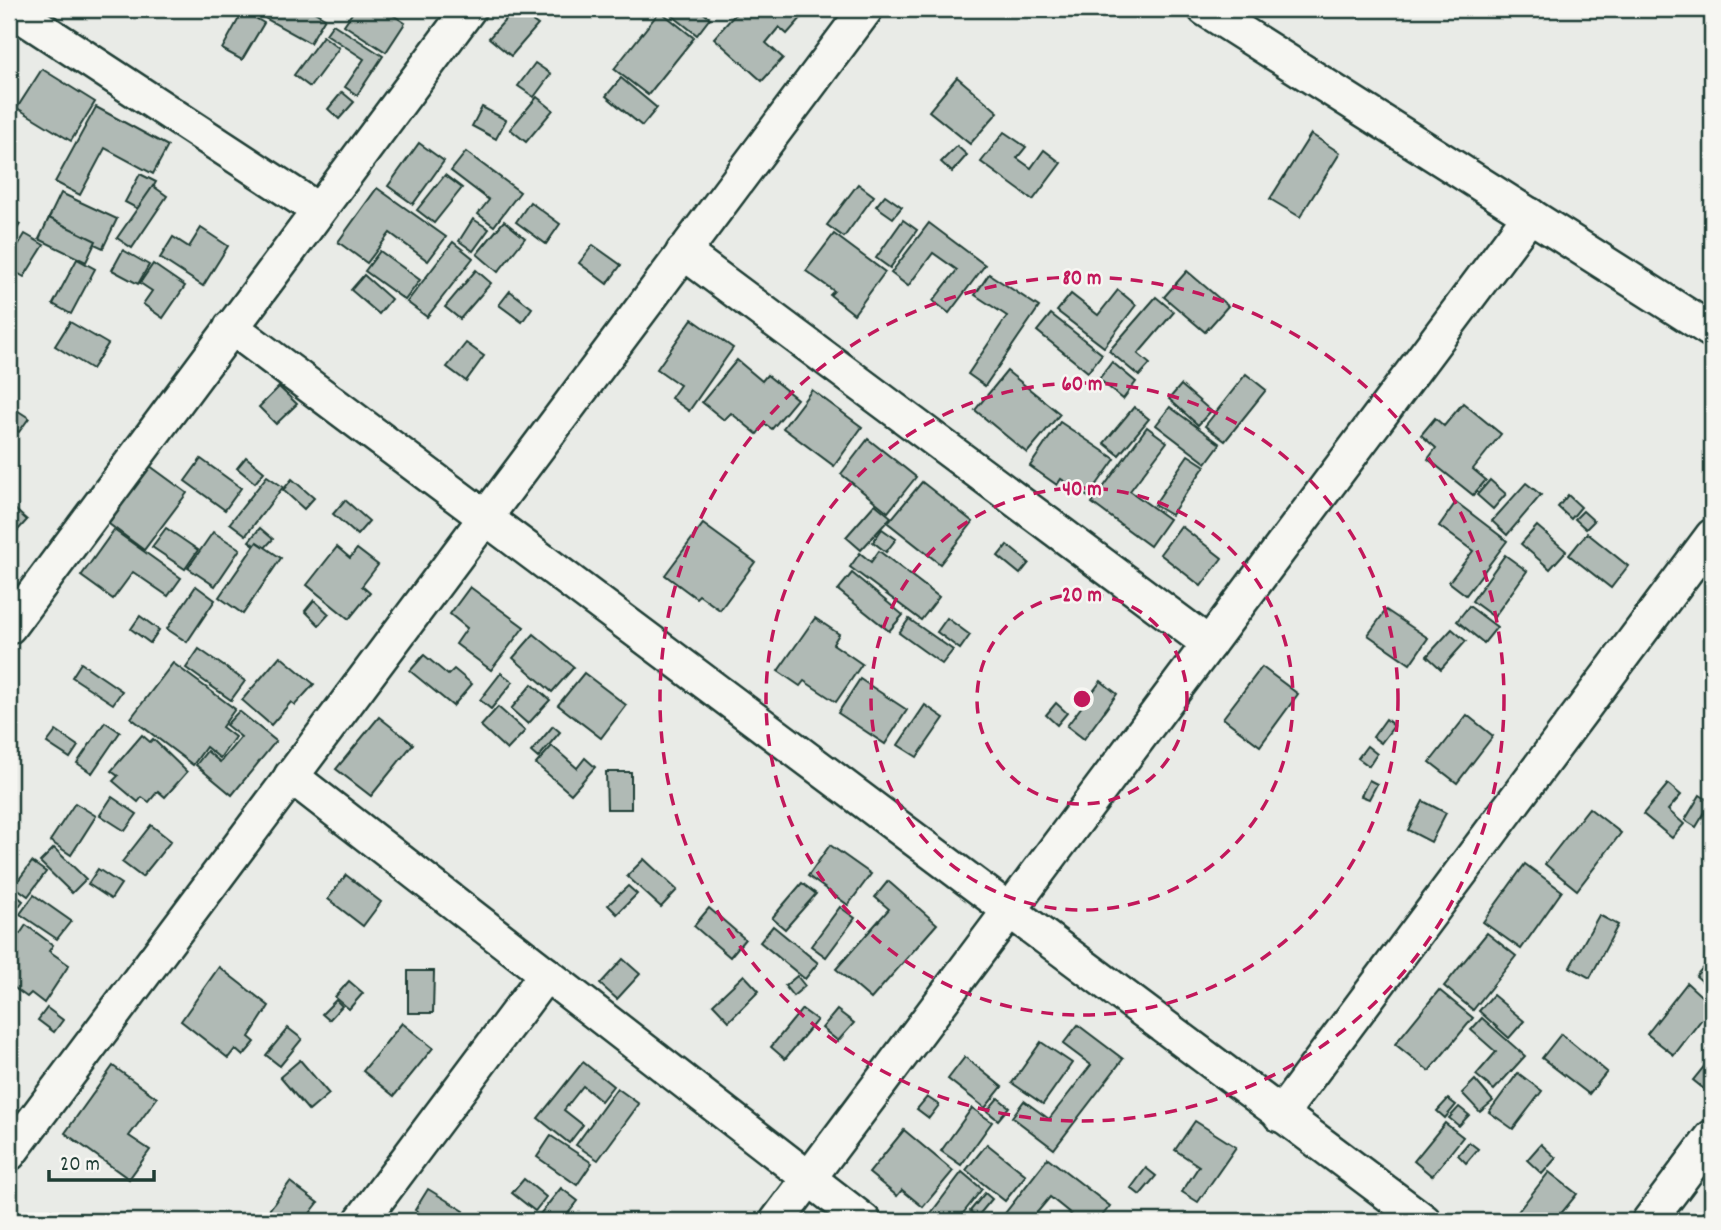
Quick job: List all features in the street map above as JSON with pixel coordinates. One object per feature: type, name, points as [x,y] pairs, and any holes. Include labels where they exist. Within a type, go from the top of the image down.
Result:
[{"type":"street","points":[[11,9],[318,210]]},
{"type":"street","points":[[9,627],[469,9]]},
{"type":"street","points":[[9,1154],[866,9]]},
{"type":"street","points":[[1205,9],[1711,326]]},
{"type":"street","points":[[777,1221],[1530,215]]},
{"type":"street","points":[[683,252],[1209,644]]},
{"type":"street","points":[[231,327],[1424,1221]]},
{"type":"street","points":[[1280,1115],[1712,536]]},
{"type":"street","points":[[291,776],[864,1221]]},
{"type":"street","points":[[360,1221],[546,974]]},
{"type":"street","points":[[1649,1221],[1712,1137]]},
{"type":"building","points":[[266,9],[309,9],[325,18],[310,43],[261,16]]},
{"type":"building","points":[[355,9],[384,9],[405,23],[386,52],[344,25]]},
{"type":"building","points":[[515,9],[538,25],[511,56],[489,38]]},
{"type":"building","points":[[664,9],[698,9],[710,18],[697,35]]},
{"type":"building","points":[[740,9],[794,9],[803,16],[787,34],[779,27],[766,43],[783,58],[762,81],[714,38]]},
{"type":"building","points":[[243,11],[264,23],[242,60],[222,49]]},
{"type":"building","points":[[660,11],[694,38],[648,95],[614,69]]},
{"type":"building","points":[[333,24],[383,56],[357,95],[345,87],[364,59],[326,34]]},
{"type":"building","points":[[323,36],[339,48],[310,87],[294,75]]},
{"type":"building","points":[[535,63],[551,74],[534,97],[518,86]]},
{"type":"building","points":[[42,69],[95,102],[71,141],[17,108]]},
{"type":"building","points":[[957,77],[998,112],[970,144],[929,111]]},
{"type":"building","points":[[621,78],[657,108],[642,126],[606,96]]},
{"type":"building","points":[[342,92],[354,102],[339,119],[328,109]]},
{"type":"building","points":[[537,97],[553,110],[526,142],[510,129]]},
{"type":"building","points":[[96,107],[168,146],[153,174],[105,148],[80,195],[55,182]]},
{"type":"building","points":[[482,107],[506,120],[496,139],[472,126]]},
{"type":"building","points":[[1004,132],[1026,147],[1017,158],[1031,168],[1044,150],[1061,163],[1033,200],[981,162]]},
{"type":"building","points":[[1311,134],[1340,153],[1300,217],[1270,199]]},
{"type":"building","points":[[419,143],[444,161],[413,204],[388,186]]},
{"type":"building","points":[[957,146],[967,155],[952,172],[941,162]]},
{"type":"building","points":[[466,152],[520,192],[494,226],[478,214],[489,200],[451,171]]},
{"type":"building","points":[[140,174],[156,182],[140,210],[125,202]]},
{"type":"building","points":[[445,175],[462,188],[434,223],[417,210]]},
{"type":"building","points":[[858,184],[874,196],[844,237],[827,225]]},
{"type":"building","points":[[153,186],[167,196],[132,248],[117,238]]},
{"type":"building","points":[[377,188],[446,237],[428,261],[390,233],[367,263],[338,242]]},
{"type":"building","points":[[61,193],[117,219],[103,248],[47,222]]},
{"type":"building","points":[[885,195],[902,207],[893,218],[876,206]]},
{"type":"building","points":[[530,202],[560,224],[546,244],[516,222]]},
{"type":"building","points":[[9,217],[20,224],[9,243]]},
{"type":"building","points":[[49,218],[96,241],[86,262],[39,239]]},
{"type":"building","points":[[473,219],[489,229],[473,251],[459,241]]},
{"type":"building","points":[[903,220],[917,230],[890,268],[876,258]]},
{"type":"building","points":[[504,221],[525,238],[498,272],[477,254]]},
{"type":"building","points":[[929,223],[985,265],[949,313],[933,301],[957,270],[933,253],[908,286],[891,273]]},
{"type":"building","points":[[201,228],[228,246],[203,286],[160,258],[173,237],[189,247]]},
{"type":"building","points":[[25,234],[44,245],[24,277],[9,268],[9,260]]},
{"type":"building","points":[[834,234],[885,272],[854,314],[830,295],[834,291],[806,271]]},
{"type":"building","points":[[453,242],[473,258],[427,317],[407,302]]},
{"type":"building","points":[[593,245],[621,265],[607,284],[579,263]]},
{"type":"building","points":[[123,250],[149,265],[138,284],[112,270]]},
{"type":"building","points":[[380,251],[420,280],[405,300],[365,271]]},
{"type":"building","points":[[77,259],[95,269],[71,314],[53,304]]},
{"type":"building","points":[[153,264],[185,286],[163,318],[143,304],[152,291],[140,283]]},
{"type":"building","points":[[476,270],[491,283],[460,319],[445,307]]},
{"type":"building","points":[[1187,271],[1228,306],[1205,332],[1164,297]]},
{"type":"building","points":[[989,274],[1039,307],[985,386],[968,374],[1007,316],[975,295]]},
{"type":"building","points":[[364,275],[391,299],[379,314],[351,290]]},
{"type":"building","points":[[1118,290],[1136,305],[1104,347],[1057,311],[1071,294],[1098,315]]},
{"type":"building","points":[[510,291],[532,308],[522,322],[499,305]]},
{"type":"building","points":[[1156,297],[1174,312],[1138,354],[1150,364],[1139,376],[1109,351]]},
{"type":"building","points":[[1051,314],[1102,354],[1088,372],[1037,331]]},
{"type":"building","points":[[692,319],[733,348],[689,411],[671,398],[680,385],[657,369]]},
{"type":"building","points":[[70,322],[108,344],[92,369],[55,346]]},
{"type":"building","points":[[466,343],[484,356],[466,381],[447,367]]},
{"type":"building","points":[[737,360],[762,381],[767,375],[797,399],[772,429],[765,424],[757,434],[731,413],[724,420],[702,402]]},
{"type":"building","points":[[1112,362],[1136,382],[1123,399],[1099,379]]},
{"type":"building","points":[[1007,371],[1060,414],[1027,453],[975,410]]},
{"type":"building","points":[[1246,374],[1266,390],[1225,441],[1205,426]]},
{"type":"building","points":[[1181,385],[1211,411],[1198,425],[1169,399]]},
{"type":"building","points":[[279,387],[297,404],[276,424],[259,407]]},
{"type":"building","points":[[812,390],[862,427],[834,466],[783,428]]},
{"type":"building","points":[[1463,403],[1501,434],[1473,469],[1486,480],[1473,495],[1428,459],[1436,448],[1421,435],[1435,418],[1444,426]]},
{"type":"building","points":[[9,405],[29,418],[19,432],[9,426]]},
{"type":"building","points":[[1134,407],[1149,419],[1119,455],[1104,443]]},
{"type":"building","points":[[1170,407],[1220,444],[1206,463],[1156,425]]},
{"type":"building","points":[[1060,422],[1115,459],[1088,497],[1061,479],[1057,485],[1030,466]]},
{"type":"building","points":[[1147,427],[1167,442],[1130,491],[1169,519],[1150,546],[1092,503]]},
{"type":"building","points":[[868,439],[916,477],[888,512],[841,474]]},
{"type":"building","points":[[1188,455],[1205,466],[1171,515],[1154,505]]},
{"type":"building","points":[[246,457],[264,472],[255,483],[237,468]]},
{"type":"building","points":[[201,459],[241,488],[225,510],[185,481]]},
{"type":"building","points":[[146,463],[187,493],[144,550],[109,524],[120,509],[115,506]]},
{"type":"building","points":[[267,476],[283,487],[246,535],[230,523]]},
{"type":"building","points":[[292,479],[314,498],[304,509],[283,490]]},
{"type":"building","points":[[1490,480],[1506,494],[1493,509],[1477,495]]},
{"type":"building","points":[[922,482],[973,522],[940,564],[888,523]]},
{"type":"building","points":[[1526,483],[1541,495],[1507,535],[1492,521]]},
{"type":"building","points":[[1568,495],[1581,507],[1571,519],[1558,507]]},
{"type":"building","points":[[345,500],[369,521],[357,535],[333,514]]},
{"type":"building","points":[[1456,502],[1507,541],[1466,595],[1449,582],[1473,551],[1439,526]]},
{"type":"building","points":[[9,504],[27,520],[9,540]]},
{"type":"building","points":[[875,504],[891,517],[861,550],[846,537]]},
{"type":"building","points":[[1583,511],[1594,521],[1586,529],[1575,519]]},
{"type":"building","points":[[703,524],[755,562],[720,610],[699,595],[696,598],[665,575]]},
{"type":"building","points":[[1181,526],[1222,558],[1201,586],[1160,554]]},
{"type":"building","points":[[1537,526],[1566,551],[1550,569],[1521,544]]},
{"type":"building","points":[[166,528],[198,550],[185,569],[152,547]]},
{"type":"building","points":[[260,528],[273,539],[262,551],[249,541]]},
{"type":"building","points":[[882,529],[896,539],[886,552],[873,542]]},
{"type":"building","points":[[114,530],[181,578],[168,596],[133,572],[113,599],[81,576]]},
{"type":"building","points":[[213,532],[240,549],[215,586],[188,568]]},
{"type":"building","points":[[1587,533],[1628,566],[1611,588],[1569,555]]},
{"type":"building","points":[[257,542],[281,558],[243,614],[219,597]]},
{"type":"building","points":[[1007,545],[1029,563],[1020,574],[998,556]]},
{"type":"building","points":[[337,547],[350,558],[357,549],[378,565],[362,586],[370,593],[349,619],[307,585]]},
{"type":"building","points":[[879,551],[939,597],[921,620],[850,567],[860,553],[871,562]]},
{"type":"building","points":[[1505,555],[1527,571],[1494,617],[1472,601]]},
{"type":"building","points":[[852,573],[903,615],[889,631],[838,590]]},
{"type":"building","points":[[196,586],[215,600],[187,642],[167,629]]},
{"type":"building","points":[[470,587],[524,627],[491,670],[456,644],[467,628],[450,614]]},
{"type":"building","points":[[314,600],[329,614],[319,625],[305,611]]},
{"type":"building","points":[[1469,606],[1497,627],[1484,643],[1457,621]]},
{"type":"building","points":[[1386,610],[1428,638],[1410,664],[1368,635]]},
{"type":"building","points":[[140,616],[159,630],[150,643],[131,629]]},
{"type":"building","points":[[815,618],[839,634],[833,644],[862,664],[836,702],[804,681],[800,686],[778,671]]},
{"type":"building","points":[[947,618],[970,635],[960,649],[937,632]]},
{"type":"building","points":[[909,619],[953,650],[942,664],[899,633]]},
{"type":"building","points":[[1452,629],[1466,641],[1441,669],[1427,656]]},
{"type":"building","points":[[534,634],[574,667],[552,692],[513,658]]},
{"type":"building","points":[[199,649],[245,681],[231,700],[186,668]]},
{"type":"building","points":[[424,655],[448,675],[454,669],[472,684],[453,706],[410,671]]},
{"type":"building","points":[[280,656],[314,684],[295,705],[291,702],[271,725],[242,700]]},
{"type":"building","points":[[81,663],[122,691],[113,704],[72,677]]},
{"type":"building","points":[[173,663],[235,709],[222,727],[235,737],[220,758],[206,747],[193,765],[131,718]]},
{"type":"building","points":[[1262,667],[1298,694],[1260,746],[1223,718]]},
{"type":"building","points":[[501,673],[513,682],[491,709],[480,700]]},
{"type":"building","points":[[584,673],[626,705],[601,738],[558,705]]},
{"type":"building","points":[[860,679],[907,710],[885,744],[838,713]]},
{"type":"building","points":[[1101,681],[1117,694],[1084,739],[1067,726]]},
{"type":"building","points":[[532,684],[550,700],[528,724],[511,709]]},
{"type":"building","points":[[1056,703],[1067,713],[1057,725],[1046,715]]},
{"type":"building","points":[[925,705],[944,718],[917,757],[898,745]]},
{"type":"building","points":[[498,707],[525,731],[507,750],[481,726]]},
{"type":"building","points":[[239,711],[276,741],[232,795],[196,765],[207,751],[220,762],[241,737],[226,725]]},
{"type":"building","points":[[1467,715],[1493,736],[1457,783],[1430,762]]},
{"type":"building","points":[[379,717],[413,744],[371,796],[336,769]]},
{"type":"building","points":[[1386,719],[1394,726],[1381,743],[1373,737]]},
{"type":"building","points":[[105,722],[120,732],[92,773],[77,763]]},
{"type":"building","points":[[553,726],[560,732],[538,758],[531,752]]},
{"type":"building","points":[[56,731],[78,746],[70,758],[47,743]]},
{"type":"building","points":[[142,735],[150,742],[153,739],[187,772],[165,797],[158,791],[149,802],[142,797],[138,802],[113,781],[118,776],[111,771]]},
{"type":"building","points":[[552,746],[577,768],[585,758],[595,767],[571,794],[536,764]]},
{"type":"building","points":[[1367,746],[1377,754],[1369,766],[1358,758]]},
{"type":"building","points":[[606,772],[631,772],[631,809],[607,809]]},
{"type":"building","points":[[1369,780],[1377,784],[1369,799],[1361,796]]},
{"type":"building","points":[[1668,784],[1681,795],[1668,810],[1684,824],[1672,838],[1643,814]]},
{"type":"building","points":[[1700,795],[1711,802],[1696,827],[1685,820]]},
{"type":"building","points":[[112,797],[137,814],[125,831],[100,815]]},
{"type":"building","points":[[1423,801],[1446,813],[1431,842],[1408,830]]},
{"type":"building","points":[[75,803],[96,816],[71,855],[50,841]]},
{"type":"building","points":[[1589,808],[1621,833],[1577,890],[1545,864]]},
{"type":"building","points":[[151,825],[171,841],[142,877],[122,862]]},
{"type":"building","points":[[830,845],[871,874],[848,905],[808,876]]},
{"type":"building","points":[[54,848],[86,879],[72,893],[40,862]]},
{"type":"building","points":[[644,859],[677,890],[661,907],[627,876]]},
{"type":"building","points":[[32,862],[46,872],[28,896],[14,886]]},
{"type":"building","points":[[1525,864],[1562,891],[1521,949],[1483,922]]},
{"type":"building","points":[[98,869],[121,884],[111,899],[88,884]]},
{"type":"building","points":[[346,875],[381,902],[363,926],[328,899]]},
{"type":"building","points":[[888,881],[937,924],[871,999],[836,969],[889,909],[875,897]]},
{"type":"building","points":[[802,883],[816,894],[785,929],[772,918]]},
{"type":"building","points":[[628,886],[637,894],[617,914],[608,905]]},
{"type":"building","points":[[10,890],[23,901],[16,910],[9,904]]},
{"type":"building","points":[[34,895],[71,921],[57,939],[20,914]]},
{"type":"building","points":[[840,907],[855,918],[826,957],[811,946]]},
{"type":"building","points":[[709,908],[745,939],[730,957],[694,926]]},
{"type":"building","points":[[1599,915],[1618,925],[1590,978],[1570,967]]},
{"type":"building","points":[[26,925],[53,945],[49,951],[69,965],[44,1003],[31,993],[27,997],[9,984],[9,927],[20,934]]},
{"type":"building","points":[[773,926],[818,963],[805,979],[760,942]]},
{"type":"building","points":[[1487,933],[1516,956],[1473,1010],[1444,986]]},
{"type":"building","points":[[1712,956],[1712,990],[1696,976]]},
{"type":"building","points":[[623,959],[640,974],[617,999],[600,984]]},
{"type":"building","points":[[219,967],[269,1006],[249,1037],[255,1042],[243,1056],[235,1049],[228,1058],[181,1021]]},
{"type":"building","points":[[408,971],[434,971],[433,1013],[408,1013]]},
{"type":"building","points":[[744,975],[759,991],[729,1021],[713,1004]]},
{"type":"building","points":[[797,976],[805,986],[793,996],[785,986]]},
{"type":"building","points":[[349,981],[363,993],[349,1009],[335,997]]},
{"type":"building","points":[[1687,983],[1712,1006],[1674,1055],[1647,1034]]},
{"type":"building","points":[[1439,990],[1473,1018],[1429,1071],[1395,1044]]},
{"type":"building","points":[[1493,995],[1524,1021],[1509,1038],[1479,1011]]},
{"type":"building","points":[[336,1000],[342,1006],[329,1020],[322,1014]]},
{"type":"building","points":[[47,1008],[63,1020],[54,1032],[38,1020]]},
{"type":"building","points":[[802,1009],[817,1020],[785,1059],[771,1047]]},
{"type":"building","points":[[837,1010],[854,1023],[838,1041],[822,1028]]},
{"type":"building","points":[[1482,1018],[1525,1056],[1494,1090],[1476,1075],[1496,1052],[1471,1030]]},
{"type":"building","points":[[402,1023],[433,1048],[394,1096],[363,1071]]},
{"type":"building","points":[[1078,1025],[1123,1059],[1054,1149],[1012,1117],[1024,1101],[1049,1119],[1091,1065],[1063,1044]]},
{"type":"building","points":[[288,1028],[302,1039],[280,1066],[266,1055]]},
{"type":"building","points":[[1561,1034],[1607,1072],[1589,1094],[1542,1058]]},
{"type":"building","points":[[1041,1042],[1072,1063],[1043,1104],[1012,1083]]},
{"type":"building","points":[[965,1057],[1002,1087],[985,1108],[948,1079]]},
{"type":"building","points":[[1710,1059],[1712,1089],[1709,1093],[1693,1080]]},
{"type":"building","points":[[300,1060],[329,1094],[309,1111],[280,1077]]},
{"type":"building","points":[[583,1062],[613,1086],[601,1101],[583,1086],[564,1110],[583,1125],[569,1143],[538,1118]]},
{"type":"building","points":[[113,1066],[157,1098],[129,1136],[150,1150],[129,1179],[65,1133]]},
{"type":"building","points":[[1518,1073],[1542,1091],[1513,1129],[1489,1112]]},
{"type":"building","points":[[1475,1080],[1493,1101],[1480,1112],[1462,1093]]},
{"type":"building","points":[[617,1088],[639,1104],[598,1160],[576,1145]]},
{"type":"building","points":[[927,1097],[939,1105],[929,1118],[917,1109]]},
{"type":"building","points":[[998,1098],[1009,1107],[998,1120],[987,1111]]},
{"type":"building","points":[[1448,1099],[1456,1105],[1445,1118],[1437,1111]]},
{"type":"building","points":[[1459,1107],[1469,1115],[1459,1126],[1449,1118]]},
{"type":"building","points":[[972,1108],[992,1122],[961,1165],[941,1151]]},
{"type":"building","points":[[1195,1121],[1236,1147],[1198,1202],[1182,1192],[1199,1166],[1175,1150]]},
{"type":"building","points":[[1445,1123],[1463,1137],[1432,1176],[1414,1161]]},
{"type":"building","points":[[904,1130],[953,1171],[923,1207],[902,1190],[897,1196],[869,1173]]},
{"type":"building","points":[[551,1136],[592,1163],[577,1185],[537,1157]]},
{"type":"building","points":[[1469,1142],[1478,1149],[1466,1163],[1458,1155]]},
{"type":"building","points":[[987,1144],[1026,1175],[1005,1201],[966,1170]]},
{"type":"building","points":[[1541,1144],[1556,1158],[1542,1174],[1527,1160]]},
{"type":"building","points":[[1048,1158],[1110,1206],[1098,1221],[1066,1221],[1071,1214],[1050,1197],[1030,1221],[999,1221]]},
{"type":"building","points":[[1146,1168],[1156,1176],[1140,1195],[1131,1188]]},
{"type":"building","points":[[962,1172],[982,1189],[957,1221],[925,1221]]},
{"type":"building","points":[[1549,1172],[1577,1194],[1555,1221],[1527,1221],[1517,1213]]},
{"type":"building","points":[[524,1179],[546,1197],[535,1211],[512,1193]]},
{"type":"building","points":[[290,1182],[318,1203],[304,1221],[261,1221]]},
{"type":"building","points":[[561,1188],[578,1201],[562,1221],[550,1221],[540,1214]]},
{"type":"building","points":[[428,1189],[464,1211],[458,1221],[432,1221],[415,1210]]},
{"type":"building","points":[[985,1193],[992,1199],[977,1217],[970,1211]]},
{"type":"building","points":[[51,1210],[54,1221],[26,1221],[25,1216]]}]
